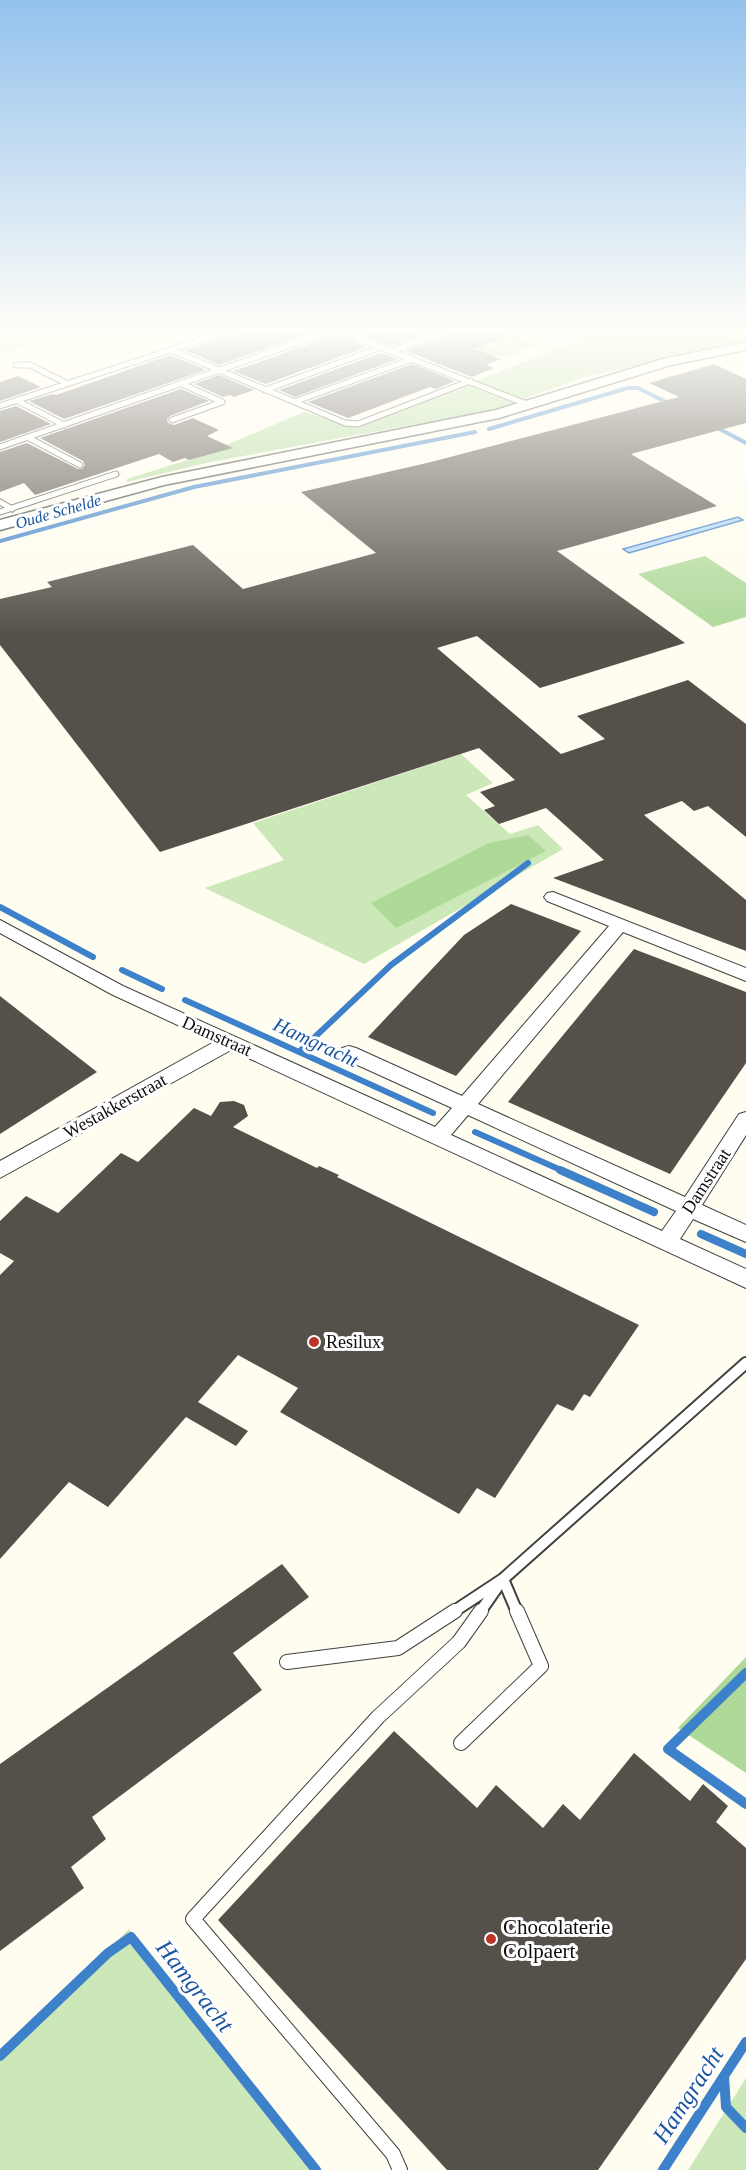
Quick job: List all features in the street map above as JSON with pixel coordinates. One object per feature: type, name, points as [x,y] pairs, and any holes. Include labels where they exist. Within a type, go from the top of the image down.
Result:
[{"type":"street","points":[[0,525],[171,479],[404,433]]},
{"type":"street","points":[[554,897],[746,975]]},
{"type":"street","points":[[438,1137],[620,924]]},
{"type":"street","name":"Damstraat","points":[[0,926],[117,990],[746,1279]]},
{"type":"street","name":"Westakkerstraat","points":[[0,1170],[230,1042]]},
{"type":"street","points":[[349,1053],[746,1234]]},
{"type":"street","name":"Damstraat","points":[[666,1243],[746,1119]]},
{"type":"lane","points":[[0,447],[38,433]]},
{"type":"lane","points":[[27,437],[80,465]]},
{"type":"lane","points":[[0,512],[117,474]]},
{"type":"lane","points":[[0,502],[12,508]]},
{"type":"lane","points":[[287,1662],[398,1648],[503,1579],[746,1363]]},
{"type":"lane","points":[[462,1743],[541,1666],[503,1579]]},
{"type":"lane","points":[[400,2170],[393,2154],[193,1919],[378,1717],[459,1642],[503,1579]]},
{"type":"green space","points":[[254,433],[367,433],[211,462],[127,482],[127,479],[200,456]]},
{"type":"green space","points":[[705,556],[746,583],[746,617],[713,627],[638,574]]},
{"type":"green space","points":[[461,754],[493,783],[466,795],[510,834],[538,825],[563,849],[364,964],[205,888],[284,860],[253,823]]},
{"type":"green space","points":[[528,835],[546,851],[396,928],[371,903],[489,843]]},
{"type":"green space","points":[[746,1657],[746,1773],[678,1728]]},
{"type":"green space","points":[[129,1929],[322,2170],[0,2170],[0,2055]]},
{"type":"green space","points":[[746,2078],[746,2170],[688,2170]]},
{"type":"water","points":[[738,517],[743,520],[629,553],[623,549]]},
{"type":"building","points":[[0,433],[25,433],[0,442]]},
{"type":"building","points":[[54,433],[212,433],[207,436],[233,448],[173,462],[159,454],[35,495],[24,483],[0,492],[0,452],[27,443],[78,469],[82,469],[85,465],[83,461],[40,438]]},
{"type":"building","points":[[541,433],[708,433],[631,454],[717,506],[557,551],[685,643],[540,688],[477,636],[437,648],[561,754],[605,739],[577,716],[688,680],[746,724],[746,837],[708,806],[694,811],[682,801],[644,815],[746,900],[746,951],[553,878],[604,860],[546,808],[499,824],[484,810],[495,806],[480,792],[515,780],[479,748],[160,852],[0,645],[0,599],[52,587],[47,582],[193,545],[243,589],[376,553],[301,492],[431,462]]},
{"type":"building","points":[[511,904],[581,931],[456,1076],[368,1037],[464,935]]},
{"type":"building","points":[[634,949],[746,992],[746,1063],[670,1174],[508,1102]]},
{"type":"building","points":[[0,996],[97,1072],[0,1134]]},
{"type":"building","name":"Resilux","points":[[234,1101],[244,1105],[248,1116],[233,1127],[317,1168],[319,1166],[339,1175],[337,1177],[639,1325],[590,1397],[584,1394],[573,1411],[557,1404],[495,1498],[477,1488],[459,1514],[280,1412],[298,1388],[238,1355],[198,1402],[248,1431],[236,1446],[186,1417],[108,1507],[69,1482],[0,1559],[0,1275],[14,1261],[0,1253],[0,1221],[26,1196],[58,1213],[121,1153],[138,1162],[194,1108],[211,1116],[220,1102]]},
{"type":"building","points":[[282,1564],[309,1597],[233,1653],[262,1690],[92,1817],[106,1839],[71,1867],[84,1888],[0,1951],[0,1764]]},
{"type":"building","name":"Chocolaterie Colpaert","points":[[394,1731],[477,1808],[496,1785],[543,1828],[563,1804],[580,1820],[634,1753],[690,1801],[703,1784],[728,1806],[716,1822],[746,1848],[746,1959],[598,2170],[447,2170],[218,1920]]},
{"type":"waterway","name":"Oude Schelde","points":[[0,541],[194,487],[469,433]]},
{"type":"waterway","name":"Oude Schelde","points":[[728,433],[746,443]]},
{"type":"waterway","points":[[299,1052],[391,965],[528,863]]},
{"type":"waterway","name":"Hamgracht","points":[[0,907],[93,957]]},
{"type":"waterway","name":"Hamgracht","points":[[122,970],[162,989]]},
{"type":"waterway","name":"Hamgracht","points":[[185,1000],[299,1052]]},
{"type":"waterway","name":"Hamgracht","points":[[299,1052],[433,1113]]},
{"type":"waterway","name":"Hamgracht","points":[[475,1132],[563,1171]]},
{"type":"waterway","name":"Hamgracht","points":[[560,1170],[654,1212]]},
{"type":"waterway","name":"Hamgracht","points":[[701,1234],[746,1254]]},
{"type":"waterway","name":"Hamgracht","points":[[746,1673],[668,1749],[746,1804]]},
{"type":"waterway","name":"Hamgracht","points":[[0,2056],[108,1953],[131,1937],[316,2170]]},
{"type":"waterway","name":"Hamgracht","points":[[663,2170],[746,2042]]},
{"type":"waterway","points":[[724,2076],[726,2107],[746,2128]]},
{"type":"place","name":"Resilux","points":[[314,1342]]},
{"type":"place","name":"Chocolaterie Colpaert","points":[[491,1939]]}]
